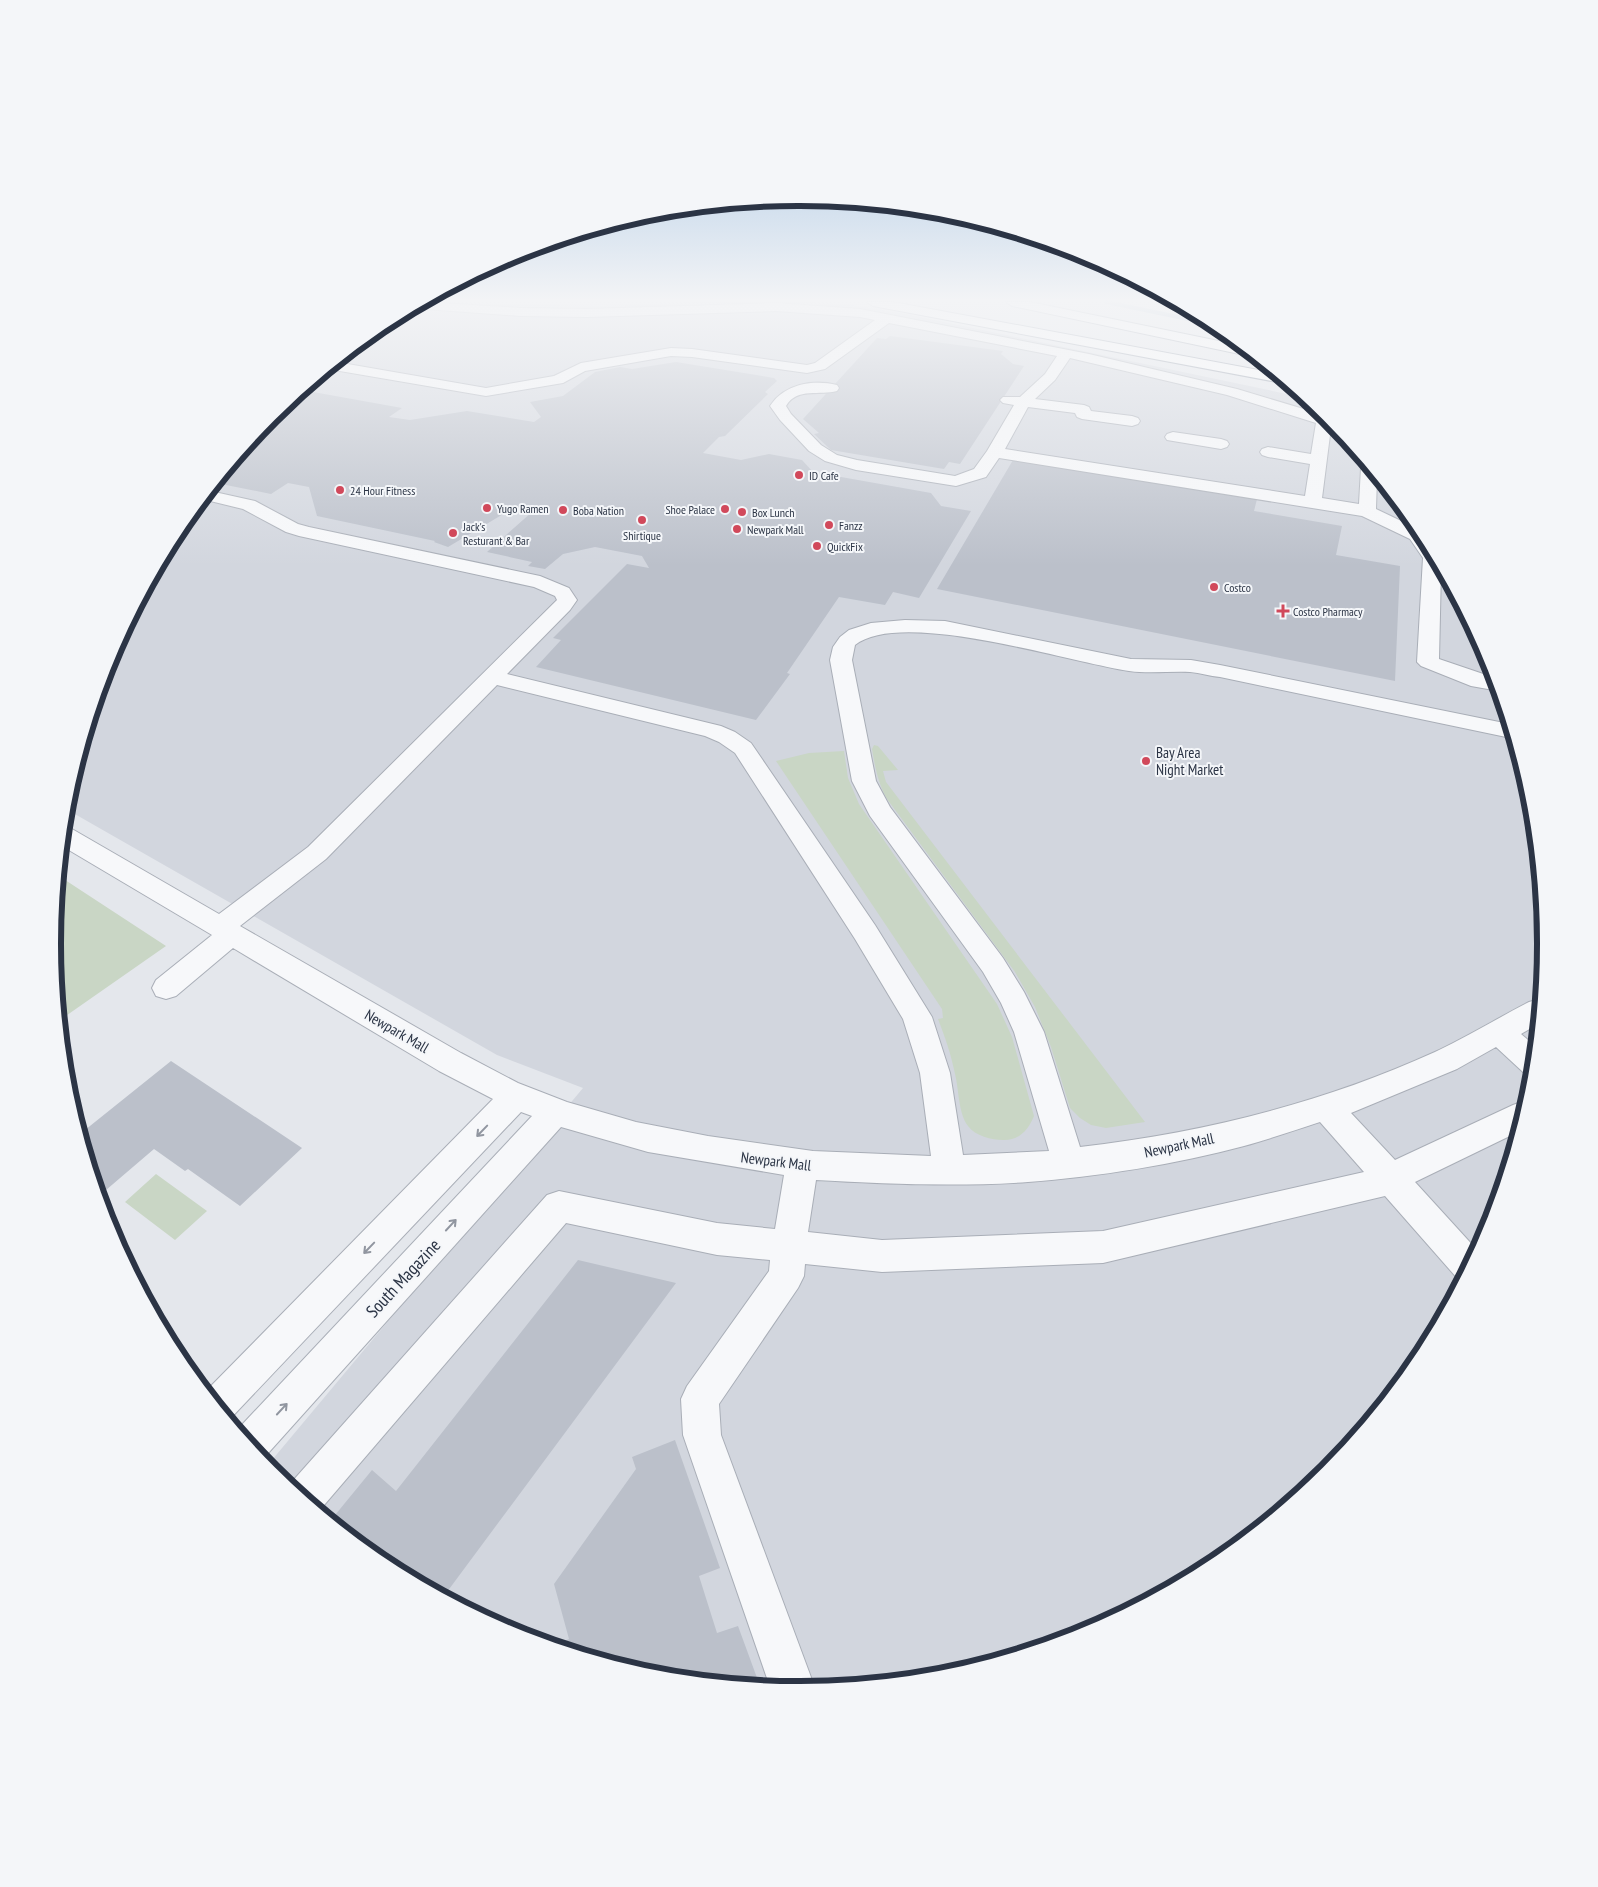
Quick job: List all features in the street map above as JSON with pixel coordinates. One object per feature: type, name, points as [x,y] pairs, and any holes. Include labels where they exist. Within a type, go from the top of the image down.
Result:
[{"type":"street","points":[[475,390],[486,392],[498,390]]},
{"type":"street","points":[[802,390],[796,391],[781,400],[778,406],[785,417],[815,448],[831,458],[856,465],[956,481],[980,474],[995,452],[1022,402],[1034,390]]},
{"type":"street","points":[[1223,390],[1313,414]]},
{"type":"street","points":[[1002,399],[1132,421]]},
{"type":"street","points":[[1313,502],[1321,443],[1319,420]]},
{"type":"street","points":[[1174,437],[1221,444]]},
{"type":"street","points":[[1301,440],[1321,443]]},
{"type":"street","points":[[995,452],[1367,511],[1408,528]]},
{"type":"street","points":[[1268,452],[1319,460]]},
{"type":"street","points":[[1367,511],[1369,475]]},
{"type":"street","points":[[166,988],[226,930],[317,853],[564,606],[567,600],[562,592],[540,582],[304,532],[292,528],[249,505],[212,496]]},
{"type":"street","points":[[1433,568],[1428,662],[1489,683]]},
{"type":"street","points":[[1069,1163],[1029,1032],[1014,1000],[993,965],[879,810],[864,781],[841,660],[843,647],[847,641],[856,634],[879,628],[945,627],[1131,665],[1169,664],[1220,671],[1505,730]]},
{"type":"street","points":[[492,677],[713,731],[727,737],[743,748],[865,932],[917,1017],[934,1073],[949,1172]]},
{"type":"street","name":"Newpark Mall","points":[[69,839],[450,1062],[516,1096],[615,1131],[764,1161],[872,1170],[949,1172],[1007,1169],[1134,1155],[1272,1125],[1327,1108],[1397,1082],[1500,1033],[1533,1014]]},
{"type":"street","points":[[1500,1033],[1527,1057]]},
{"type":"street","points":[[222,1402],[516,1096]]},
{"type":"street","points":[[1327,1108],[1465,1261]]},
{"type":"street","name":"South Magazine","points":[[254,1441],[556,1111]]},
{"type":"street","points":[[308,1493],[559,1206],[717,1239],[882,1256],[1103,1247],[1382,1182],[1516,1118]]},
{"type":"street","points":[[791,1681],[702,1435],[700,1400],[786,1276],[788,1246],[802,1164]]},
{"type":"shaded area","points":[[312,390],[1268,390],[1291,395],[1321,422],[1354,457],[1384,494],[1412,534],[1438,575],[1461,617],[1481,661],[1498,706],[1523,800],[1530,847],[1535,895],[1537,944],[1535,992],[1523,1087],[1512,1134],[1498,1181],[1481,1226],[1461,1270],[1438,1312],[1384,1393],[1354,1430],[1321,1465],[1285,1498],[1248,1529],[1209,1557],[1168,1582],[1125,1605],[1081,1625],[1036,1642],[990,1656],[943,1667],[847,1680],[751,1680],[655,1667],[608,1656],[562,1642],[517,1625],[473,1605],[430,1582],[389,1557],[350,1529],[272,1460],[583,1088],[497,1055],[73,813],[86,753],[100,706],[117,661],[137,617],[160,575],[214,494],[244,457],[277,422]]},
{"type":"green space","points":[[874,745],[878,746],[898,770],[883,771],[886,782],[1145,1122],[1106,1128],[1091,1125],[1070,1108],[1051,1047],[1035,1007],[1015,972],[887,799],[881,787],[876,769],[872,749]]},
{"type":"green space","points":[[844,751],[848,778],[859,804],[997,1004],[1012,1037],[1034,1116],[1026,1130],[1019,1136],[1009,1140],[994,1139],[979,1135],[968,1126],[962,1114],[952,1060],[938,1019],[943,1018],[942,1009],[776,761],[809,753]]},
{"type":"green space","points":[[65,880],[166,946],[66,1016],[61,944]]},
{"type":"green space","points":[[156,1174],[207,1211],[175,1240],[125,1202]]},
{"type":"building","name":"Newpark Mall","points":[[571,390],[767,390],[765,392],[768,394],[725,436],[719,437],[703,453],[741,460],[769,454],[802,460],[813,472],[931,493],[941,506],[971,511],[919,598],[893,592],[885,605],[839,597],[787,673],[790,674],[756,720],[536,667],[561,640],[553,638],[627,564],[649,568],[642,556],[595,547],[563,554],[545,569],[528,566],[532,562],[487,552],[532,512],[515,507],[448,547],[435,541],[317,516],[309,487],[288,483],[271,494],[222,484],[244,457],[277,422],[310,391],[402,408],[389,417],[410,420],[467,411],[534,422],[541,417],[530,402],[563,396]]},
{"type":"building","points":[[829,390],[1008,390],[960,464],[949,462],[944,469],[831,450],[814,434],[819,433],[803,419]]},
{"type":"building","points":[[1013,460],[1257,499],[1254,511],[1342,526],[1336,555],[1400,566],[1395,681],[937,589]]},
{"type":"building","points":[[171,1061],[302,1148],[240,1206],[188,1169],[185,1171],[154,1149],[104,1192],[85,1130]]},
{"type":"building","points":[[578,1260],[676,1283],[447,1591],[389,1557],[334,1516],[372,1470],[396,1491]]},
{"type":"building","points":[[675,1440],[720,1568],[699,1576],[717,1633],[738,1626],[758,1680],[703,1675],[655,1667],[608,1656],[562,1642],[569,1639],[554,1584],[636,1469],[632,1457]]},
{"type":"place","name":"ID Cafe","points":[[799,475]]},
{"type":"place","name":"24 Hour Fitness","points":[[340,490]]},
{"type":"place","name":"Yugo Ramen","points":[[487,508]]},
{"type":"place","name":"Shoe Palace","points":[[725,509]]},
{"type":"place","name":"Boba Nation","points":[[563,510]]},
{"type":"place","name":"Box Lunch","points":[[742,512]]},
{"type":"place","name":"Shirtique","points":[[642,520]]},
{"type":"place","name":"Fanzz","points":[[829,525]]},
{"type":"place","name":"Newpark Mall","points":[[737,529]]},
{"type":"place","name":"Jack's Resturant & Bar","points":[[453,533]]},
{"type":"place","name":"QuickFix","points":[[817,546]]},
{"type":"place","name":"Costco","points":[[1214,587]]},
{"type":"place","name":"Costco Pharmacy","points":[[1283,611]]},
{"type":"place","name":"Bay Area Night Market","points":[[1146,761]]}]
